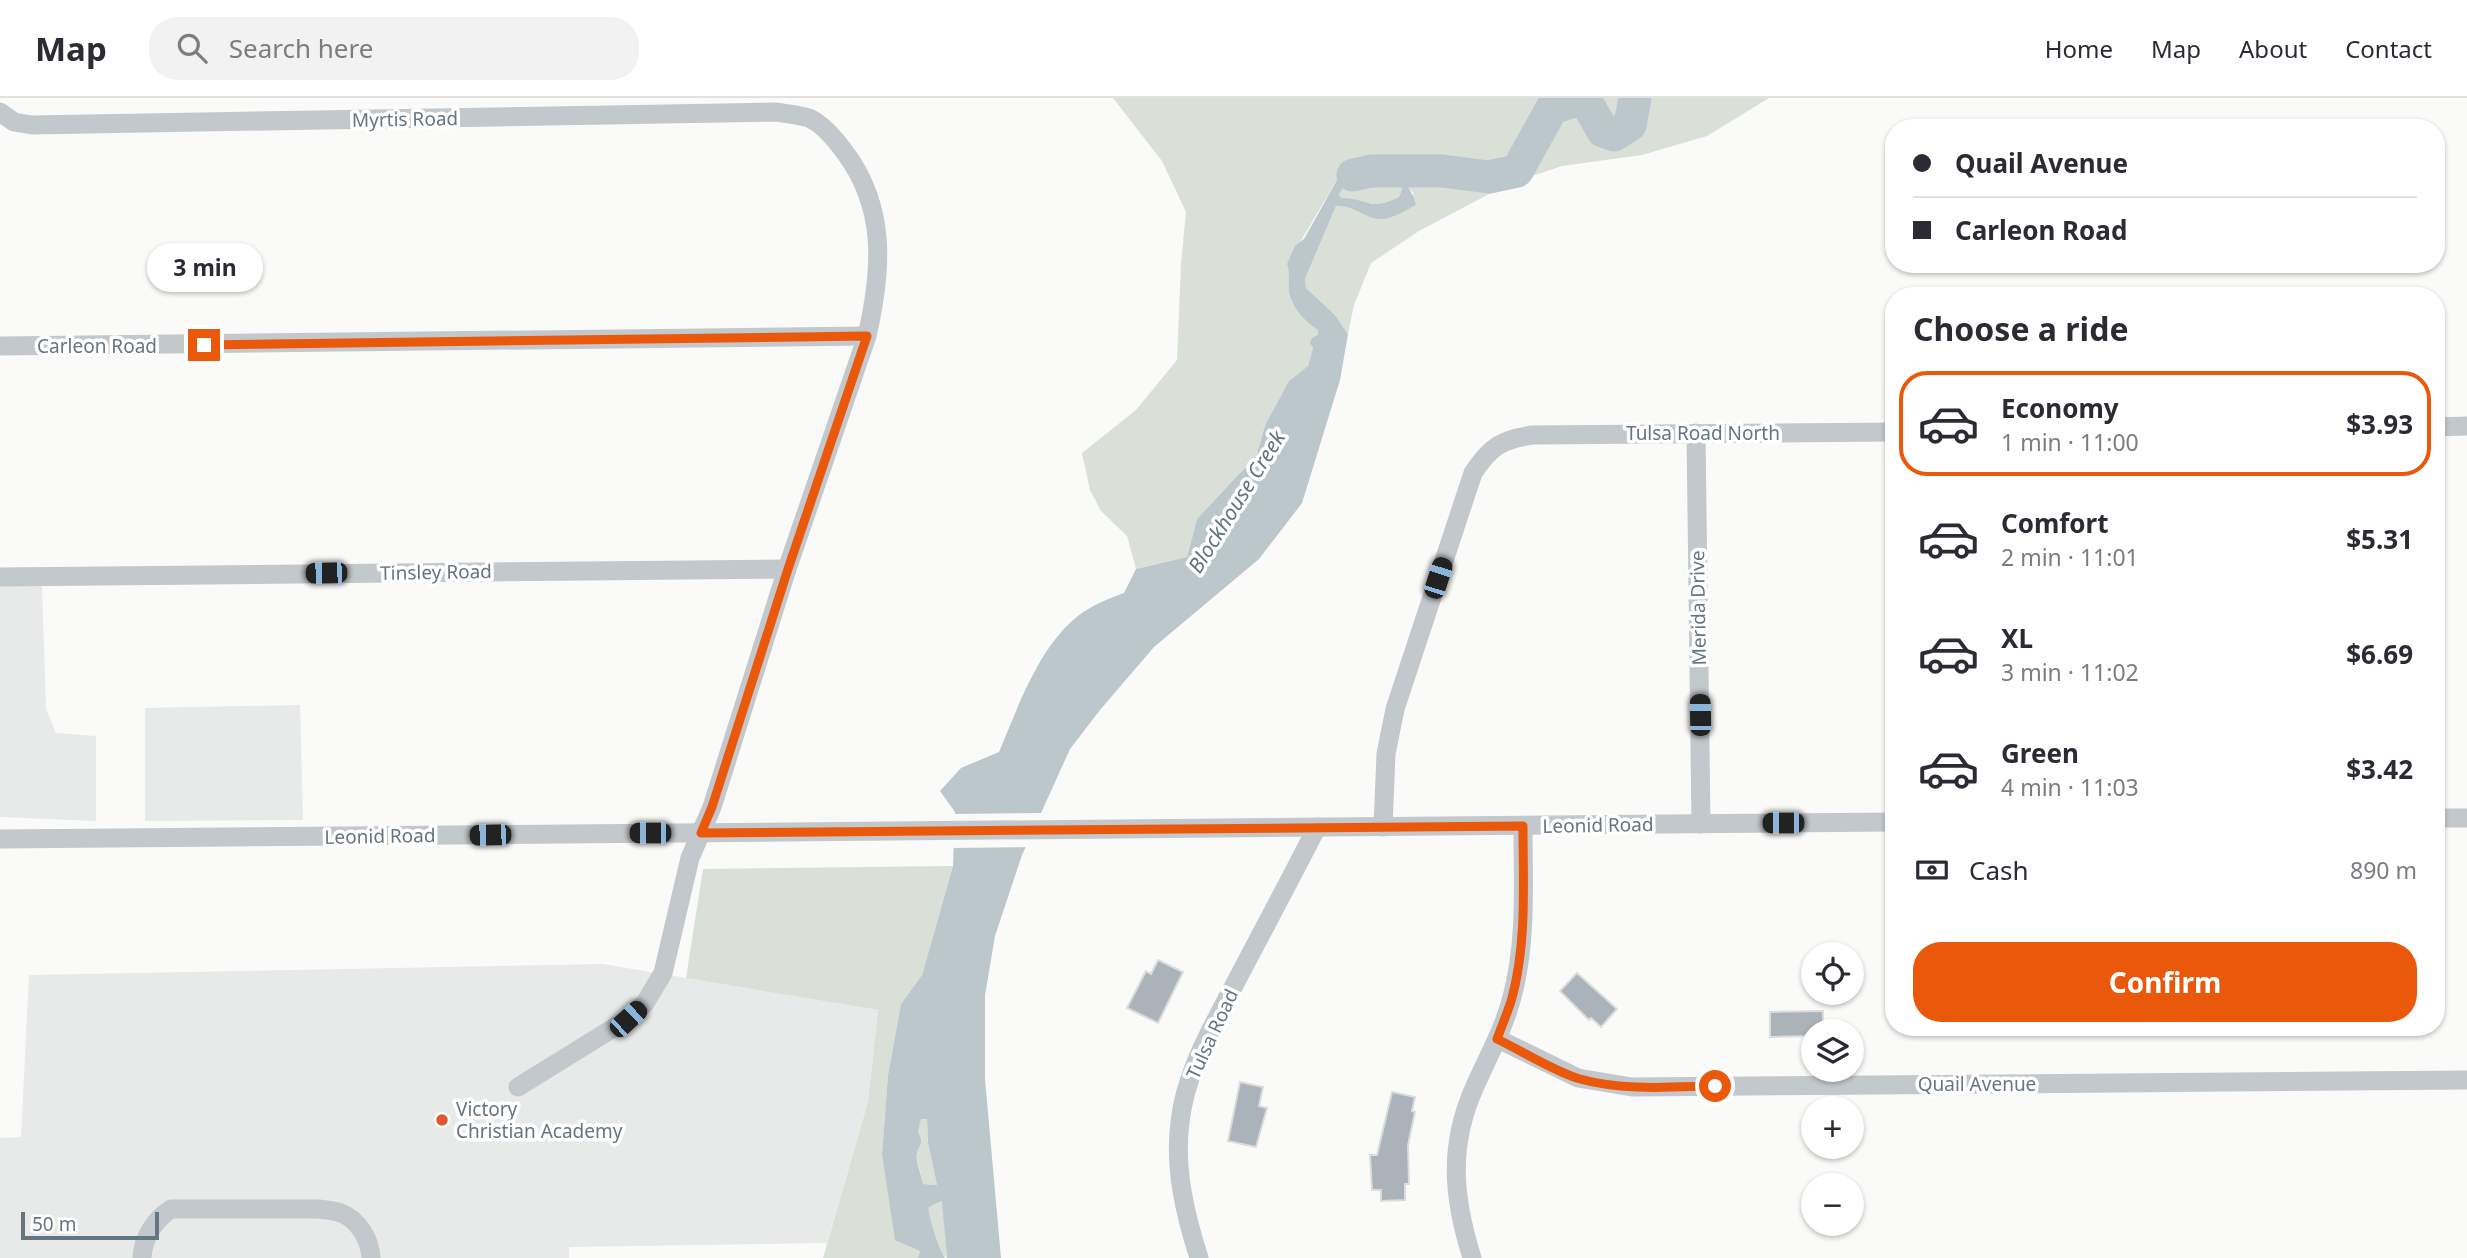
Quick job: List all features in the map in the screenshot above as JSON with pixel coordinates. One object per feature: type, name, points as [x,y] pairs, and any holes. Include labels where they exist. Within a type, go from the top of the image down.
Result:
[{"type":"street","name":"Myrtis Road","points":[[1,114],[14,122],[32,125],[777,112],[810,119],[832,135],[856,166],[872,207],[878,234],[879,263],[867,336]]},
{"type":"street","name":"Carleon Road","points":[[0,346],[867,336]]},
{"type":"street","points":[[518,1087],[628,1019],[645,1003],[663,973],[690,858],[712,807],[788,569],[867,336]]},
{"type":"street","points":[[2445,427],[2467,426]]},
{"type":"street","name":"Tulsa Road North","points":[[1383,827],[1386,754],[1395,709],[1473,473],[1490,451],[1512,438],[1532,435],[1885,432]]},
{"type":"street","name":"Merida Drive","points":[[1696,433],[1701,824]]},
{"type":"street","name":"Tinsley Road","points":[[0,577],[788,569]]},
{"type":"street","points":[[2445,818],[2467,818]]},
{"type":"street","name":"Leonid Road","points":[[0,839],[1885,822]]},
{"type":"street","points":[[1472,1258],[1461,1221],[1455,1157],[1474,1089],[1512,999],[1523,930],[1523,826]]},
{"type":"street","name":"Tulsa Road","points":[[1199,1258],[1180,1176],[1179,1134],[1186,1092],[1206,1039],[1317,827]]},
{"type":"street","name":"Quail Avenue","points":[[1497,1039],[1578,1078],[1632,1087],[2467,1080]]},
{"type":"street","points":[[142,1258],[152,1227],[158,1217],[171,1209],[318,1209],[341,1213],[355,1223],[365,1234],[371,1258]]},
{"type":"shaded area","points":[[1113,98],[1769,98],[1707,136],[1642,155],[1562,166],[1508,184],[1419,231],[1371,263],[1354,305],[1348,334],[1335,315],[1306,288],[1305,279],[1336,206],[1347,205],[1378,219],[1414,194],[1387,158],[1348,171],[1337,180],[1287,264],[1289,293],[1293,304],[1304,319],[1318,330],[1318,336],[1312,339],[1313,348],[1308,366],[1289,381],[1265,425],[1256,458],[1197,519],[1187,557],[1136,569],[1127,536],[1101,511],[1090,490],[1082,453],[1136,410],[1177,360],[1186,212],[1162,161]]},
{"type":"shaded area","points":[[1363,179],[1394,179],[1402,189],[1399,197],[1374,204],[1341,198],[1339,194],[1344,187],[1352,183],[1360,188]]},
{"type":"shaded area","points":[[0,585],[42,585],[46,709],[56,733],[96,736],[96,821],[0,817]]},
{"type":"shaded area","points":[[300,705],[303,820],[145,821],[145,708]]},
{"type":"shaded area","points":[[953,866],[922,975],[901,1004],[888,1075],[882,1154],[920,1251],[918,1258],[823,1258],[868,1102],[878,1010],[686,978],[703,869]]},
{"type":"shaded area","name":"Victory Christian Academy","points":[[603,964],[878,1010],[868,1102],[827,1243],[569,1247],[569,1258],[0,1258],[0,1138],[21,1137],[29,975]]},
{"type":"shaded area","points":[[921,1118],[927,1119],[928,1143],[937,1185],[923,1184],[918,1162],[922,1139],[918,1132]]},
{"type":"shaded area","points":[[943,1201],[947,1258],[940,1253],[929,1213],[929,1207]]},
{"type":"water","points":[[1387,158],[1404,180],[1416,205],[1384,219],[1349,207],[1336,206],[1305,279],[1306,288],[1335,315],[1348,334],[1340,380],[1302,503],[1259,559],[1154,647],[1070,749],[1022,855],[995,936],[985,995],[985,1079],[1001,1258],[947,1258],[942,1201],[929,1207],[929,1211],[934,1233],[945,1258],[918,1258],[920,1251],[895,1240],[882,1154],[888,1075],[901,1004],[922,975],[953,866],[955,812],[940,791],[961,768],[999,752],[1034,672],[1059,635],[1073,620],[1090,608],[1124,593],[1136,569],[1187,557],[1197,519],[1256,458],[1265,425],[1289,381],[1308,366],[1313,348],[1310,343],[1312,338],[1318,335],[1318,330],[1293,304],[1287,264],[1295,246],[1304,239],[1337,180],[1348,171]],"holes":[[[1377,178],[1380,182],[1394,179],[1402,189],[1399,197],[1374,204],[1341,198],[1339,194],[1344,187],[1352,183],[1366,188],[1363,179]],[[921,1119],[927,1119],[928,1143],[937,1185],[923,1184],[918,1164],[917,1154],[921,1141],[918,1132]]]},
{"type":"pier","points":[[1045,813],[1030,847],[950,848],[951,814]]},
{"type":"building","points":[[1158,960],[1183,972],[1158,1023],[1127,1008],[1146,971],[1151,974]]},
{"type":"building","points":[[1577,973],[1617,1009],[1601,1027],[1591,1018],[1589,1020],[1560,991]]},
{"type":"building","points":[[1823,1011],[1823,1019],[1801,1019],[1801,1036],[1770,1037],[1770,1012]]},
{"type":"building","points":[[1240,1082],[1263,1087],[1259,1106],[1267,1108],[1256,1147],[1228,1141]]},
{"type":"building","points":[[1392,1092],[1415,1097],[1412,1111],[1415,1112],[1408,1145],[1409,1184],[1405,1184],[1405,1200],[1381,1201],[1381,1190],[1372,1190],[1370,1155],[1377,1155]]},
{"type":"waterway","name":"Blockhouse Creek","points":[[1584,98],[1603,131],[1614,135],[1630,125],[1635,98]]},
{"type":"waterway","name":"Blockhouse Creek","points":[[1353,175],[1371,171],[1442,171],[1489,177],[1517,171],[1552,108],[1584,98]]},
{"type":"place","name":"Victory Christian Academy","points":[[442,1120]]},
{"type":"route","points":[[204,345],[867,336],[788,569],[712,807],[701,833],[1523,826],[1523,930],[1519,966],[1512,999],[1497,1039],[1578,1078],[1632,1087],[1715,1086]]}]
